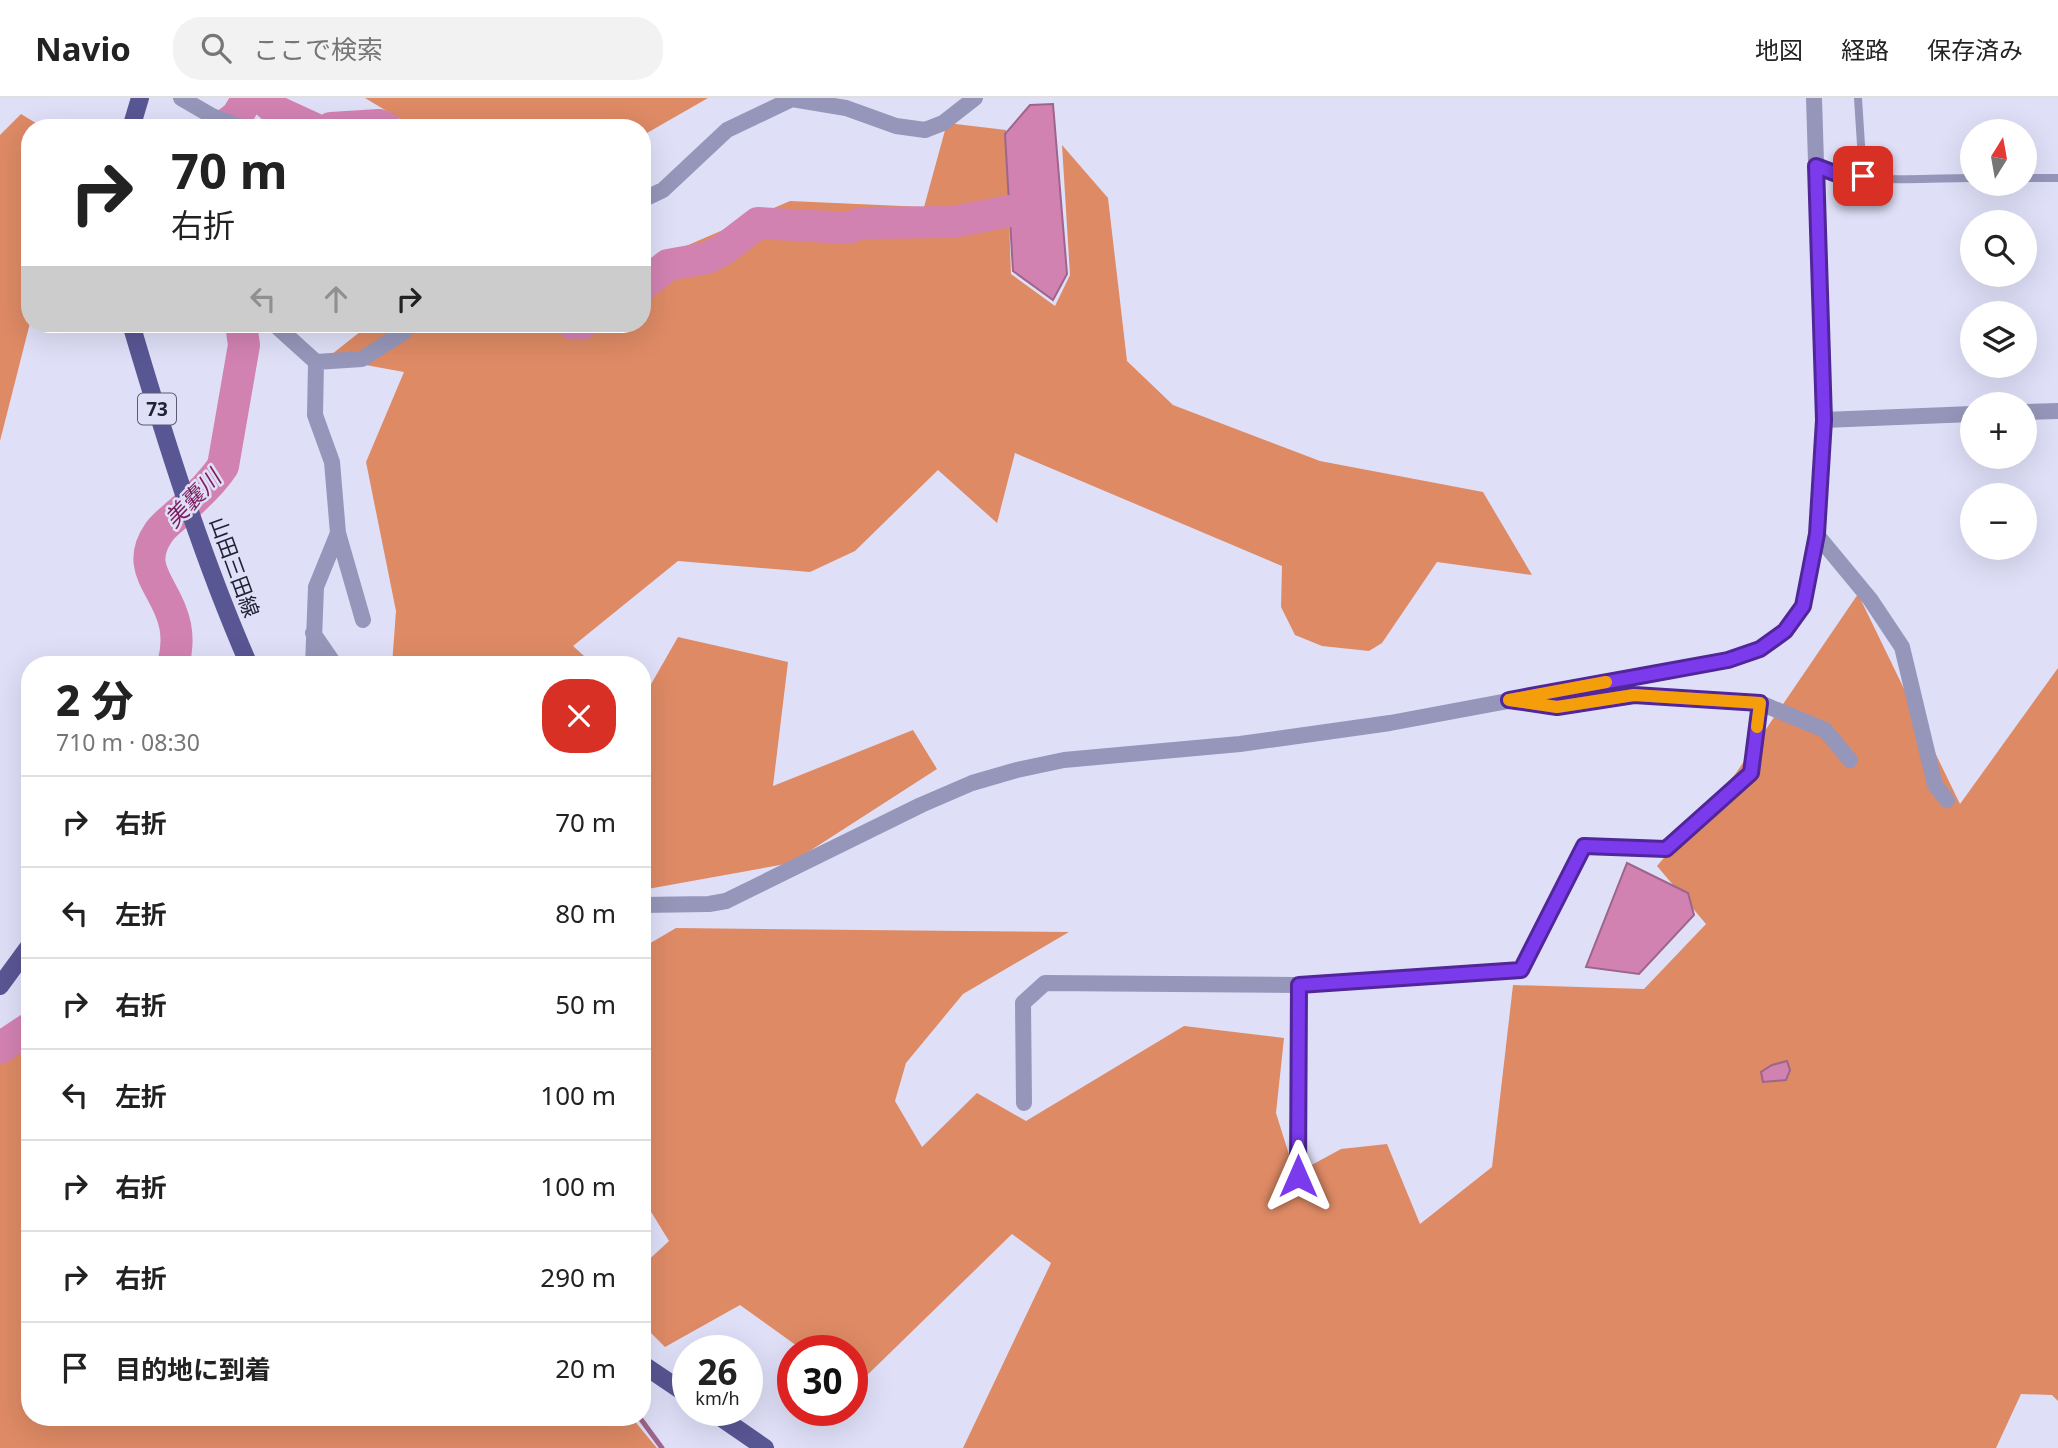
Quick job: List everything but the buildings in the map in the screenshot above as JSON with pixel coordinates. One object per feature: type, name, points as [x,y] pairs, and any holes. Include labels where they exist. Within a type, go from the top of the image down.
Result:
[{"type":"main road","points":[[134,119],[140,98]]},
{"type":"main road","name":"山田三田線","points":[[134,333],[197,528],[245,656]]},
{"type":"main road","points":[[0,986],[21,957]]},
{"type":"main road","points":[[651,1369],[672,1384]]},
{"type":"main road","points":[[733,1426],[765,1448]]},
{"type":"street","points":[[181,98],[220,119]]},
{"type":"street","points":[[651,196],[663,190],[727,130],[792,99],[846,108],[895,126],[925,130],[943,123],[975,98]]},
{"type":"street","points":[[651,905],[709,904],[726,901],[921,805],[972,783],[1017,770],[1064,760],[1240,744],[1376,725],[1728,660],[1760,649],[1785,631],[1803,606],[1817,534],[1824,420],[1814,98]]},
{"type":"street","points":[[284,333],[317,362],[362,359],[402,333]]},
{"type":"street","points":[[317,362],[315,415],[332,462],[338,533],[363,620]]},
{"type":"street","points":[[2037,412],[2058,411]]},
{"type":"street","points":[[1824,420],[1960,414]]},
{"type":"street","points":[[313,656],[316,587],[338,533]]},
{"type":"street","points":[[1817,534],[1870,599],[1902,647],[1935,785],[1947,800]]},
{"type":"street","points":[[313,633],[329,656]]},
{"type":"street","points":[[1509,700],[1557,707],[1634,695],[1760,703],[1825,730],[1850,760]]},
{"type":"street","points":[[1024,1103],[1023,1003],[1045,983],[1299,985],[1521,970],[1584,846],[1666,849],[1751,773],[1760,703]]},
{"type":"street","points":[[1298,1176],[1299,985]]},
{"type":"lane","points":[[1858,98],[1863,176]]},
{"type":"lane","points":[[1816,166],[1837,174],[1960,178]]},
{"type":"lane","points":[[2037,178],[2058,178]]},
{"type":"shaded area","points":[[365,98],[708,98],[651,131],[651,119],[400,119]]},
{"type":"shaded area","points":[[1053,104],[1067,274],[1053,300],[1013,271],[1005,134],[1030,105]]},
{"type":"shaded area","points":[[21,114],[29,119],[21,119],[21,333],[27,333],[0,441],[0,135]]},
{"type":"shaded area","points":[[947,123],[1006,130],[1011,274],[1055,306],[1070,275],[1062,145],[1108,198],[1127,361],[1173,405],[1320,461],[1483,492],[1532,575],[1437,562],[1382,643],[1369,651],[1322,646],[1295,635],[1281,607],[1282,566],[1015,453],[997,523],[938,470],[855,551],[810,572],[678,561],[573,646],[584,656],[393,656],[396,611],[366,462],[404,372],[327,358],[359,333],[651,333],[651,261],[790,201],[924,207]]},
{"type":"shaded area","points":[[1858,594],[1960,804],[2058,668],[2058,1401],[2052,1395],[2021,1394],[1996,1448],[963,1448],[1051,1263],[1012,1234],[868,1374],[868,1335],[782,1335],[740,1305],[686,1335],[672,1335],[672,1343],[665,1347],[651,1333],[651,1258],[669,1241],[651,1212],[651,943],[676,928],[1069,932],[963,994],[906,1063],[895,1101],[922,1147],[977,1093],[1026,1121],[1184,1026],[1284,1038],[1276,1113],[1295,1174],[1341,1149],[1387,1144],[1420,1224],[1492,1167],[1513,985],[1644,989],[1706,924],[1657,866],[1736,773]]},
{"type":"shaded area","points":[[678,637],[788,662],[773,786],[913,730],[937,769],[791,863],[651,888],[651,684]]},
{"type":"shaded area","points":[[1627,863],[1688,893],[1694,915],[1639,974],[1586,967]]},
{"type":"shaded area","points":[[21,1029],[21,1426],[639,1426],[657,1448],[0,1448],[0,1046]]},
{"type":"shaded area","points":[[1787,1061],[1790,1070],[1786,1080],[1763,1082],[1761,1072],[1772,1065]]},
{"type":"waterway","name":"美嚢川","points":[[233,119],[248,98]]},
{"type":"waterway","points":[[262,98],[278,112],[293,119]]},
{"type":"waterway","points":[[651,278],[668,265],[707,258],[724,249],[758,223],[848,228],[862,223],[953,222],[1010,211]]},
{"type":"waterway","name":"美嚢川","points":[[174,656],[175,625],[152,573],[152,544],[161,529],[202,491],[223,466],[244,345],[242,333]]},
{"type":"waterway","points":[[0,1048],[21,1034]]},
{"type":"waterway","points":[[646,1426],[662,1448]]},
{"type":"slow traffic","points":[[1606,682],[1509,700],[1557,707],[1634,695],[1760,703],[1757,727]]},
{"type":"route","points":[[1298,1176],[1299,985],[1521,970],[1584,846],[1666,849],[1751,773],[1760,703],[1634,695],[1557,707],[1509,700],[1728,660],[1760,649],[1785,631],[1803,606],[1817,534],[1824,420],[1816,166],[1837,174],[1863,176]]}]
